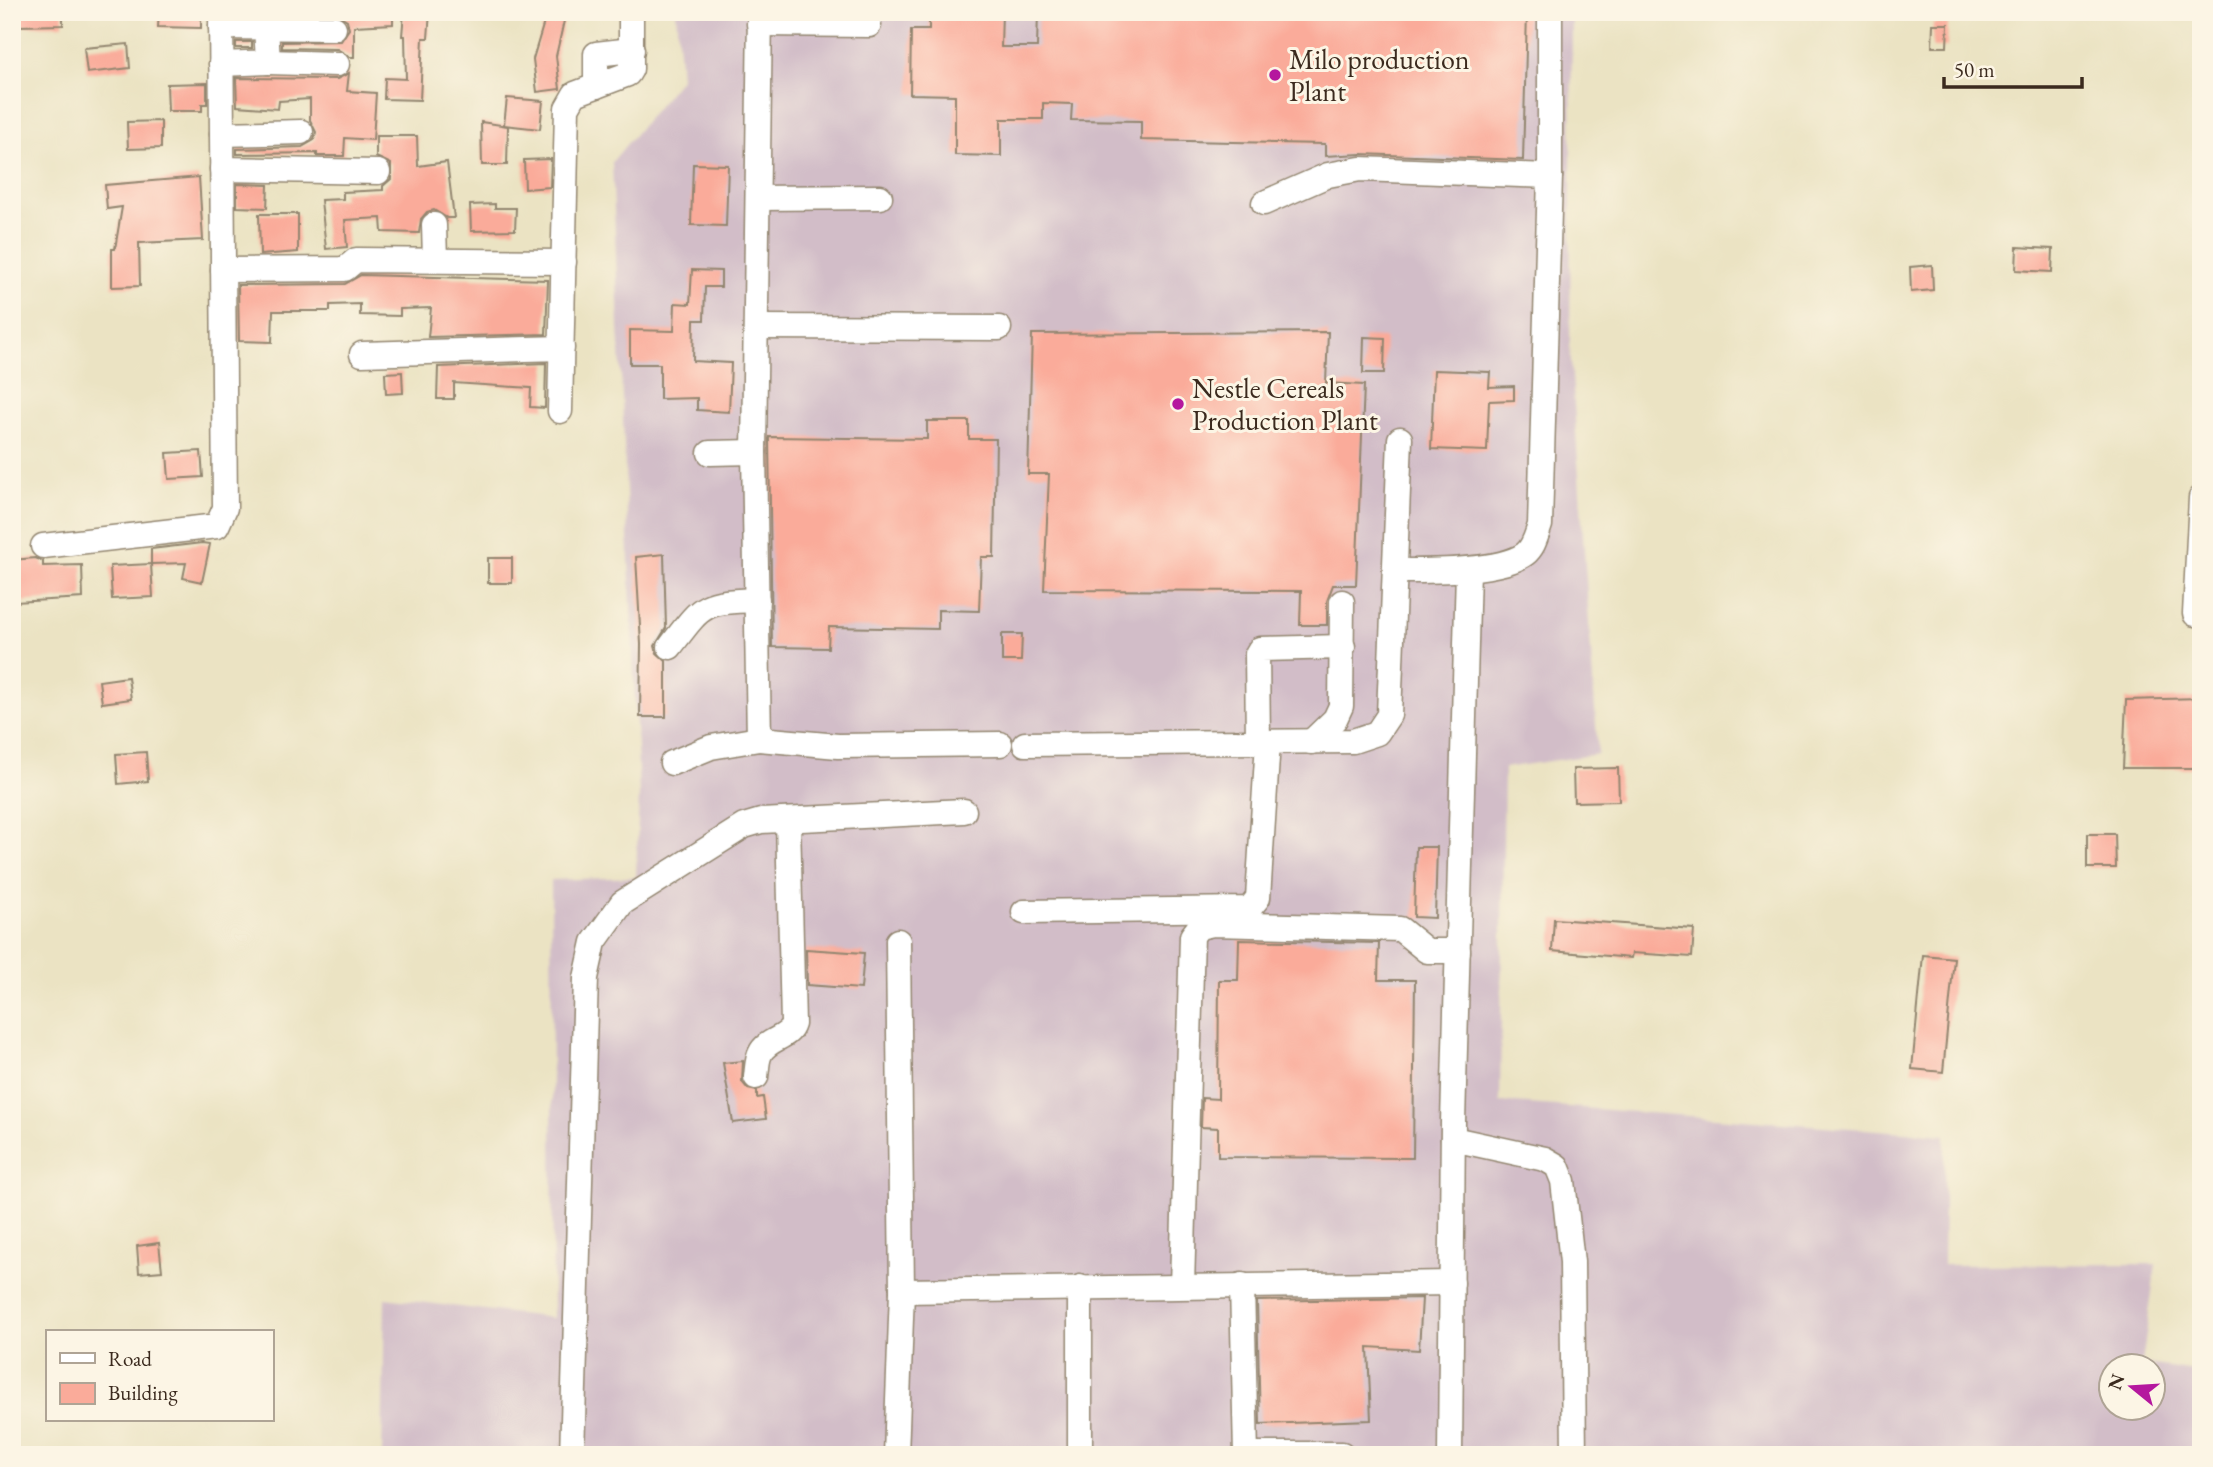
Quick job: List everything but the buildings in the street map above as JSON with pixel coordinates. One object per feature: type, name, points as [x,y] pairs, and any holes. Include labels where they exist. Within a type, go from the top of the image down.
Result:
[{"type":"street","points":[[560,411],[566,108],[575,94],[628,74],[632,69],[631,12]]},
{"type":"street","points":[[1395,571],[1468,570],[1522,556],[1532,547],[1540,525],[1550,176],[1550,12]]},
{"type":"street","points":[[760,739],[754,452],[759,18],[870,25]]},
{"type":"street","points":[[43,546],[217,526],[225,508],[221,20],[266,27],[334,28]]},
{"type":"street","points":[[266,27],[268,62]]},
{"type":"street","points":[[221,64],[337,64]]},
{"type":"street","points":[[222,134],[301,132]]},
{"type":"street","points":[[222,169],[378,172]]},
{"type":"street","points":[[1264,203],[1328,175],[1360,169],[1550,176]]},
{"type":"street","points":[[758,198],[880,197]]},
{"type":"street","points":[[434,225],[435,260]]},
{"type":"street","points":[[223,270],[345,269],[356,260],[564,262]]},
{"type":"street","points":[[757,327],[999,328]]},
{"type":"street","points":[[362,354],[562,348]]},
{"type":"street","points":[[672,764],[711,747],[760,739],[838,746],[1311,742],[1353,741],[1377,733],[1389,715],[1400,439]]},
{"type":"street","points":[[710,453],[754,452]]},
{"type":"street","points":[[2195,614],[2201,498]]},
{"type":"street","points":[[1450,1455],[1453,1139],[1468,570]]},
{"type":"street","points":[[670,647],[704,607],[714,602],[757,600]]},
{"type":"street","points":[[1311,742],[1329,727],[1341,706],[1342,602]]},
{"type":"street","points":[[1024,912],[1249,909],[1258,898],[1263,742],[1256,654],[1259,649],[1343,647]]},
{"type":"street","points":[[572,1455],[586,978],[594,942],[622,903],[727,834],[761,821],[964,811]]},
{"type":"street","points":[[757,1077],[759,1055],[766,1044],[791,1031],[793,1024],[788,820]]},
{"type":"street","points":[[1182,1286],[1192,936],[1199,927],[1213,924],[1400,929],[1422,949],[1458,951]]},
{"type":"street","points":[[897,1455],[902,1291],[898,941]]},
{"type":"street","points":[[1453,1139],[1545,1159],[1557,1166],[1563,1181],[1572,1262],[1574,1455]]},
{"type":"street","points":[[902,1291],[1452,1283]]},
{"type":"street","points":[[1242,1286],[1246,1454],[1342,1454]]},
{"type":"street","points":[[1080,1287],[1080,1455]]},
{"type":"shaded area","points":[[676,12],[1572,12],[1570,346],[1598,754],[1504,768],[1500,1102],[1945,1135],[1943,1265],[2156,1264],[2144,1352],[2098,1352],[2098,1422],[2168,1422],[2168,1367],[2201,1372],[2201,1455],[382,1455],[385,1298],[553,1318],[551,880],[636,877],[639,794],[612,162],[681,78]]},
{"type":"place","name":"Milo production Plant","points":[[1275,75]]},
{"type":"place","name":"Nestle Cereals Production Plant","points":[[1178,404]]}]
